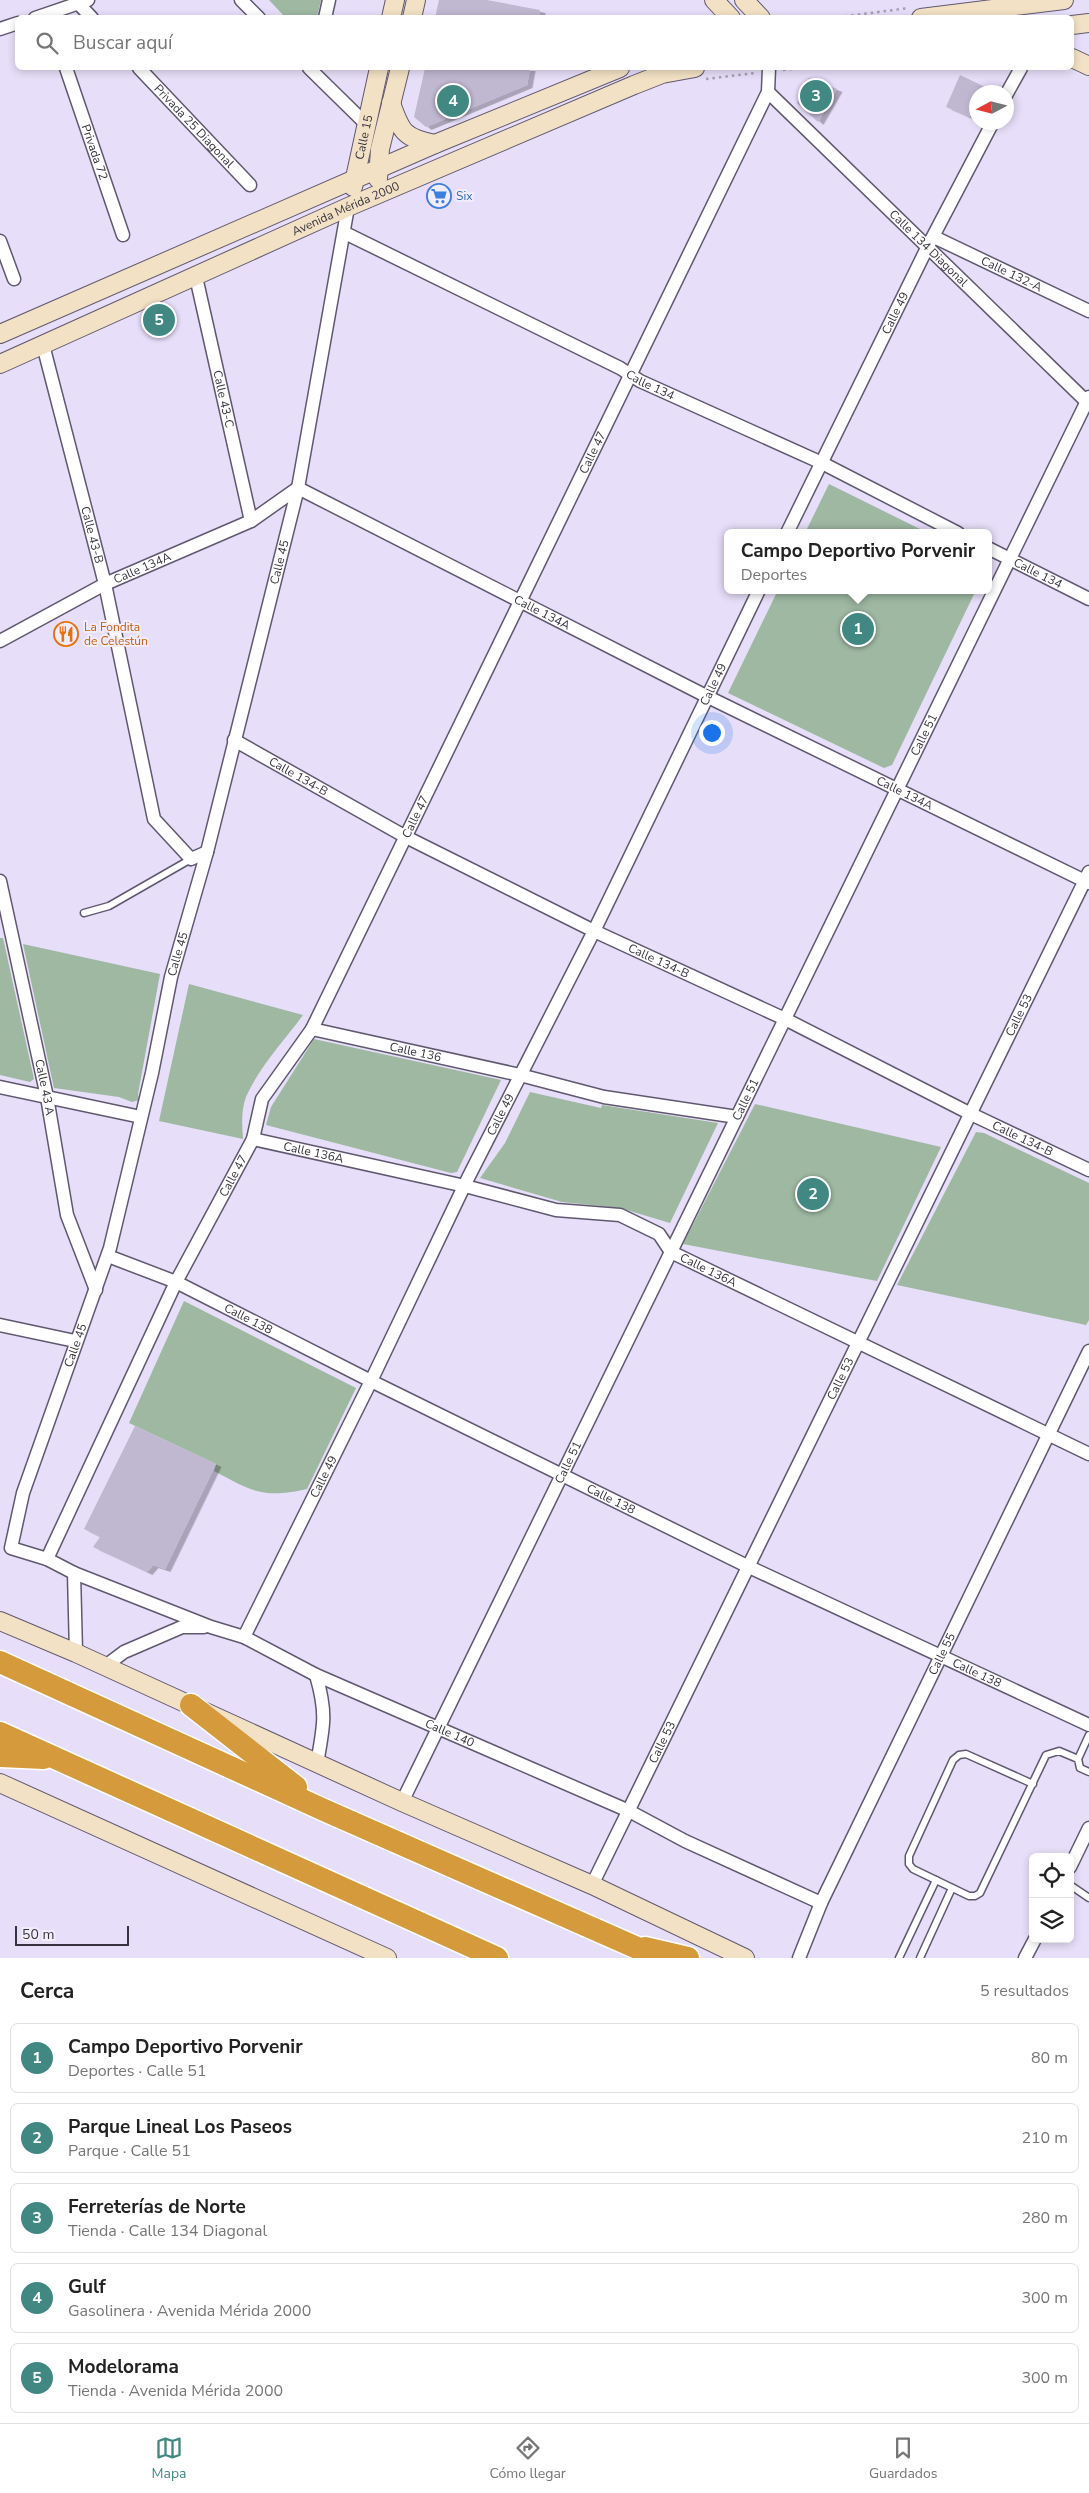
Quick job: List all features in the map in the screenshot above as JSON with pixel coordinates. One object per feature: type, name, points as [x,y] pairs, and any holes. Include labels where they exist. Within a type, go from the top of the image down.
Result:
[{"type":"highway","points":[[0,1662],[324,1810],[660,1958]]},
{"type":"highway","points":[[191,1706],[324,1810]]},
{"type":"highway","points":[[0,1733],[497,1958]]},
{"type":"highway","points":[[0,1756],[58,1759]]},
{"type":"highway","points":[[630,1944],[688,1958]]},
{"type":"main road","points":[[392,15],[395,0]]},
{"type":"main road","points":[[413,15],[416,0]]},
{"type":"main road","points":[[714,0],[728,15]]},
{"type":"main road","points":[[744,0],[758,15]]},
{"type":"main road","points":[[915,13],[1031,11],[1064,0]]},
{"type":"main road","points":[[1074,25],[1089,23]]},
{"type":"main road","points":[[1074,59],[1089,66]]},
{"type":"main road","name":"Calle 15","points":[[348,207],[379,70]]},
{"type":"main road","name":"Calle 15","points":[[378,194],[380,149],[400,70]]},
{"type":"main road","name":"Avenida Mérida 2000","points":[[0,334],[378,168],[615,70]]},
{"type":"main road","name":"Avenida Mérida 2000","points":[[0,364],[378,194],[634,85],[662,74],[684,70]]},
{"type":"main road","points":[[391,104],[401,129],[410,137],[435,144]]},
{"type":"main road","points":[[0,1621],[76,1653],[402,1802],[592,1885],[745,1958]]},
{"type":"main road","points":[[0,1783],[387,1958]]},
{"type":"street","points":[[241,0],[256,15]]},
{"type":"street","points":[[326,15],[329,0]]},
{"type":"street","points":[[48,15],[80,1],[90,15]]},
{"type":"street","points":[[0,29],[15,24]]},
{"type":"street","name":"Privada 72","points":[[67,70],[123,235]]},
{"type":"street","name":"Privada 25 Diagonal","points":[[141,70],[250,185]]},
{"type":"street","points":[[313,70],[366,124]]},
{"type":"street","name":"Calle 47","points":[[47,1559],[176,1282],[253,1139],[262,1099],[312,1029],[518,602],[768,92],[770,70]]},
{"type":"street","points":[[1011,85],[1019,70]]},
{"type":"street","name":"Calle 134 Diagonal","points":[[768,92],[931,242],[1088,401]]},
{"type":"street","name":"Calle 49","points":[[789,529],[988,130]]},
{"type":"street","name":"Calle 45","points":[[74,1573],[47,1559],[5,1546],[75,1341],[108,1256],[141,1117],[171,977],[207,852],[298,488],[345,233],[348,207]]},
{"type":"street","name":"Calle 134","points":[[345,233],[630,375],[822,463],[950,529]]},
{"type":"street","points":[[0,241],[14,279]]},
{"type":"street","name":"Calle 132-A","points":[[931,242],[1089,311]]},
{"type":"street","name":"Calle 43-C","points":[[196,277],[251,521]]},
{"type":"street","name":"Calle 43-B","points":[[43,345],[105,584],[154,819],[191,859]]},
{"type":"street","name":"Calle 51","points":[[402,1802],[1088,401]]},
{"type":"street","name":"Calle 134A","points":[[0,641],[105,584],[251,521],[298,488],[518,602],[706,696],[897,790],[1088,879]]},
{"type":"street","name":"Calle 134","points":[[992,550],[1089,599]]},
{"type":"street","name":"Calle 49","points":[[244,1637],[520,1075],[594,931],[756,594]]},
{"type":"street","name":"Calle 134-B","points":[[234,740],[406,837],[594,931],[785,1019],[971,1114],[1089,1170]]},
{"type":"street","points":[[191,859],[207,852]]},
{"type":"street","name":"Calle 53","points":[[592,1885],[747,1566],[1088,879]]},
{"type":"street","name":"Calle 43 A","points":[[0,882],[47,1097],[67,1215],[96,1290]]},
{"type":"street","name":"Calle 136","points":[[312,1029],[520,1075],[604,1097],[737,1117]]},
{"type":"street","points":[[0,1087],[141,1117]]},
{"type":"street","name":"Calle 136A","points":[[253,1139],[465,1186],[556,1210],[620,1216],[659,1234],[671,1252],[1089,1454]]},
{"type":"street","name":"Calle 138","points":[[108,1256],[176,1282],[371,1381],[747,1566],[939,1657],[1089,1725]]},
{"type":"street","points":[[0,1325],[75,1341]]},
{"type":"street","name":"Calle 55","points":[[799,1958],[820,1903],[1089,1351]]},
{"type":"street","points":[[74,1573],[76,1653]]},
{"type":"street","name":"Calle 140","points":[[74,1573],[211,1627],[244,1637],[316,1675],[628,1812],[820,1903]]},
{"type":"street","points":[[104,1666],[124,1652],[182,1627],[211,1627]]},
{"type":"street","points":[[316,1675],[324,1702],[324,1725],[317,1763]]},
{"type":"street","points":[[1074,1859],[1089,1828]]},
{"type":"street","points":[[1025,1958],[1033,1943]]},
{"type":"lane","points":[[84,913],[109,906],[191,859]]},
{"type":"lane","points":[[1089,1735],[1078,1759],[1080,1768],[1089,1772]]},
{"type":"lane","points":[[1033,1784],[966,1754],[959,1755],[953,1760],[909,1856],[909,1864],[913,1869],[969,1896],[980,1893],[1033,1784],[1046,1755],[1059,1751],[1078,1759]]},
{"type":"lane","points":[[899,1958],[936,1880]]},
{"type":"lane","points":[[920,1958],[952,1888]]},
{"type":"lane","points":[[1074,1888],[1089,1898]]},
{"type":"path","points":[[882,15],[915,13]]},
{"type":"green space","points":[[269,0],[321,0],[317,15],[283,15]]},
{"type":"green space","points":[[829,484],[920,529],[807,529]]},
{"type":"green space","points":[[776,594],[974,594],[892,765],[884,768],[728,693]]},
{"type":"green space","points":[[0,938],[3,938],[34,1079],[30,1082],[0,1075]]},
{"type":"green space","points":[[23,944],[160,974],[138,1094],[139,1100],[132,1102],[119,1097],[54,1088]]},
{"type":"green space","points":[[189,984],[303,1015],[251,1086],[244,1102],[243,1139],[159,1121]]},
{"type":"green space","points":[[314,1039],[501,1080],[457,1172],[451,1173],[266,1125],[271,1107]]},
{"type":"green space","points":[[530,1092],[601,1108],[602,1105],[718,1123],[670,1223],[620,1208],[562,1202],[480,1178],[505,1143]]},
{"type":"green space","points":[[755,1104],[941,1147],[877,1281],[683,1244]]},
{"type":"green space","points":[[976,1132],[984,1133],[1089,1183],[1089,1320],[1086,1325],[897,1285]]},
{"type":"green space","points":[[184,1301],[356,1388],[307,1489],[268,1493],[248,1488],[214,1471],[216,1464],[129,1423]]},
{"type":"building","points":[[439,0],[487,0],[540,10],[539,15],[436,15]]},
{"type":"building","points":[[425,70],[530,70],[527,85],[426,127],[414,117]]},
{"type":"building","points":[[960,75],[981,85],[969,85],[969,117],[946,107]]},
{"type":"building","points":[[809,78],[837,89],[818,122],[797,103]]},
{"type":"building","points":[[135,1426],[216,1464],[165,1569],[153,1565],[147,1572],[93,1547],[100,1537],[84,1529]]},
{"type":"place","name":"Ferreterías de Norte","points":[[816,96]]},
{"type":"place","name":"Gulf","points":[[453,101]]},
{"type":"place","name":"Six","points":[[439,196]]},
{"type":"place","name":"Modelorama","points":[[159,320]]},
{"type":"place","name":"Campo Deportivo Porvenir","points":[[858,629]]},
{"type":"place","name":"La Fondita de Celestún","points":[[66,634]]},
{"type":"place","name":"Parque Lineal Los Paseos","points":[[813,1194]]}]
